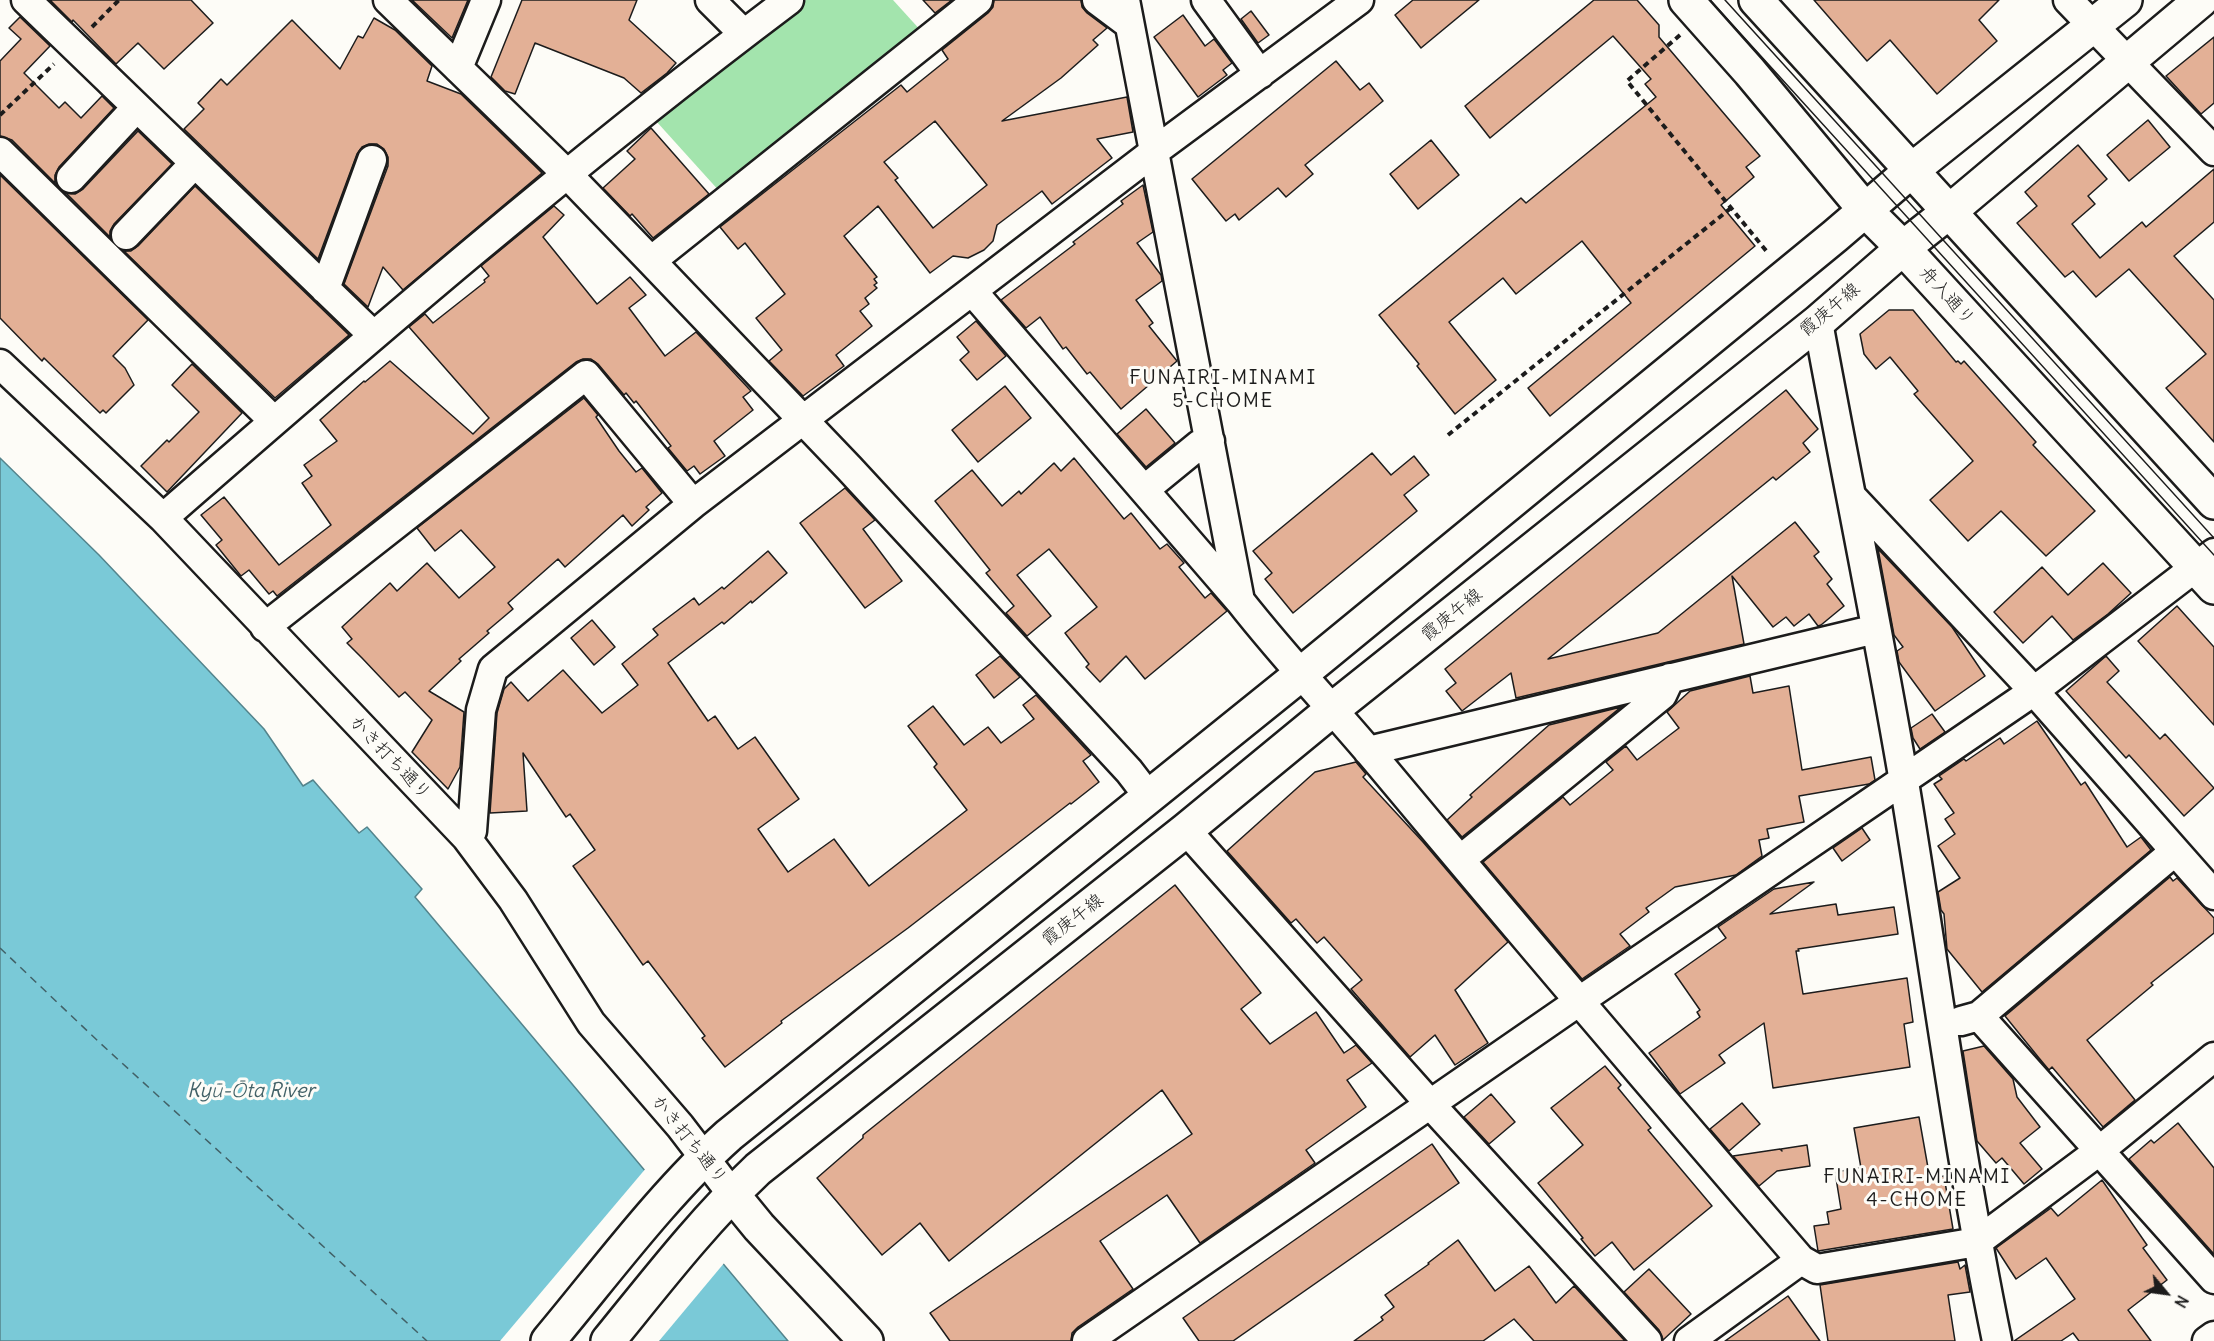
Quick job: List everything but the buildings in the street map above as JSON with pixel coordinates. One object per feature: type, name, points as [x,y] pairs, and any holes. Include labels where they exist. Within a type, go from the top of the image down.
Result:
[{"type":"street","points":[[26,0],[373,335]]},
{"type":"street","points":[[388,0],[567,174],[804,420],[1121,762],[1149,797]]},
{"type":"street","points":[[458,68],[486,0]]},
{"type":"street","points":[[710,0],[744,34]]},
{"type":"street","points":[[163,518],[373,335],[567,174],[789,0]]},
{"type":"street","points":[[651,261],[978,0]]},
{"type":"street","points":[[1097,0],[1127,12],[1240,601]]},
{"type":"street","points":[[1206,0],[1260,74]]},
{"type":"street","points":[[466,837],[472,831],[481,710],[493,669],[693,504],[1155,151],[1359,0]]},
{"type":"street","name":"舟入通り","points":[[1686,0],[1750,72],[1866,211],[2208,569]]},
{"type":"street","points":[[1756,0],[2214,502]]},
{"type":"street","points":[[2068,0],[2214,152]]},
{"type":"street","points":[[548,1341],[672,1194],[704,1158],[729,1135],[1301,675],[1866,211],[1912,170],[2125,0]]},
{"type":"street","name":"霞庚午線","points":[[608,1341],[702,1227],[758,1169],[1186,830],[1333,709],[1818,321],[2201,0]]},
{"type":"street","points":[[71,178],[136,108]]},
{"type":"street","points":[[0,152],[274,421]]},
{"type":"street","points":[[325,289],[372,160]]},
{"type":"street","points":[[126,235],[194,164]]},
{"type":"street","points":[[973,292],[1240,601],[1274,644],[1333,709],[1578,1002],[1801,1260],[1817,1269],[1977,1242],[2098,1151],[2214,1058]]},
{"type":"street","points":[[1818,321],[1853,498],[1903,779],[1977,1242],[1996,1341]]},
{"type":"street","name":"かき打ち通り","points":[[0,364],[163,518],[466,837],[513,900],[591,1023],[732,1194]]},
{"type":"street","points":[[265,627],[586,375],[693,504]]},
{"type":"street","points":[[1144,490],[1198,445],[1210,441]]},
{"type":"street","points":[[1853,498],[2034,691],[2214,895]]},
{"type":"street","points":[[1087,1341],[2208,569]]},
{"type":"street","points":[[1368,751],[1876,629]]},
{"type":"street","points":[[1460,860],[1662,695],[1670,678]]},
{"type":"street","points":[[1186,830],[1430,1104],[1647,1341]]},
{"type":"street","points":[[1943,1026],[1979,1016],[2174,852]]},
{"type":"street","points":[[1979,1016],[2214,1280]]},
{"type":"street","points":[[732,1194],[759,1227],[866,1341]]},
{"type":"street","points":[[1689,1341],[1801,1260]]},
{"type":"street","points":[[2207,1341],[2214,1336]]},
{"type":"path","points":[[1680,35],[1627,81],[1768,253]]},
{"type":"path","points":[[1448,435],[1731,208]]},
{"type":"green space","points":[[806,0],[893,0],[923,33],[721,193],[656,121]]},
{"type":"water","name":"Kyū-Ōta River","points":[[0,458],[99,555],[264,729],[303,786],[313,780],[359,833],[367,827],[422,889],[415,897],[788,1341],[0,1341]]},
{"type":"pier","points":[[647,1167],[725,1262],[659,1341],[500,1341]]},
{"type":"ferry route","points":[[0,948],[100,1043],[427,1341]]},
{"type":"tram line","points":[[1710,0],[2214,555]]},
{"type":"tram line","points":[[1725,0],[2214,538]]},
{"type":"district","name":"FUNAIRI-MINAMI 5-CHOME","points":[[1223,390]]},
{"type":"district","name":"FUNAIRI-MINAMI 4-CHOME","points":[[1917,1188]]}]
